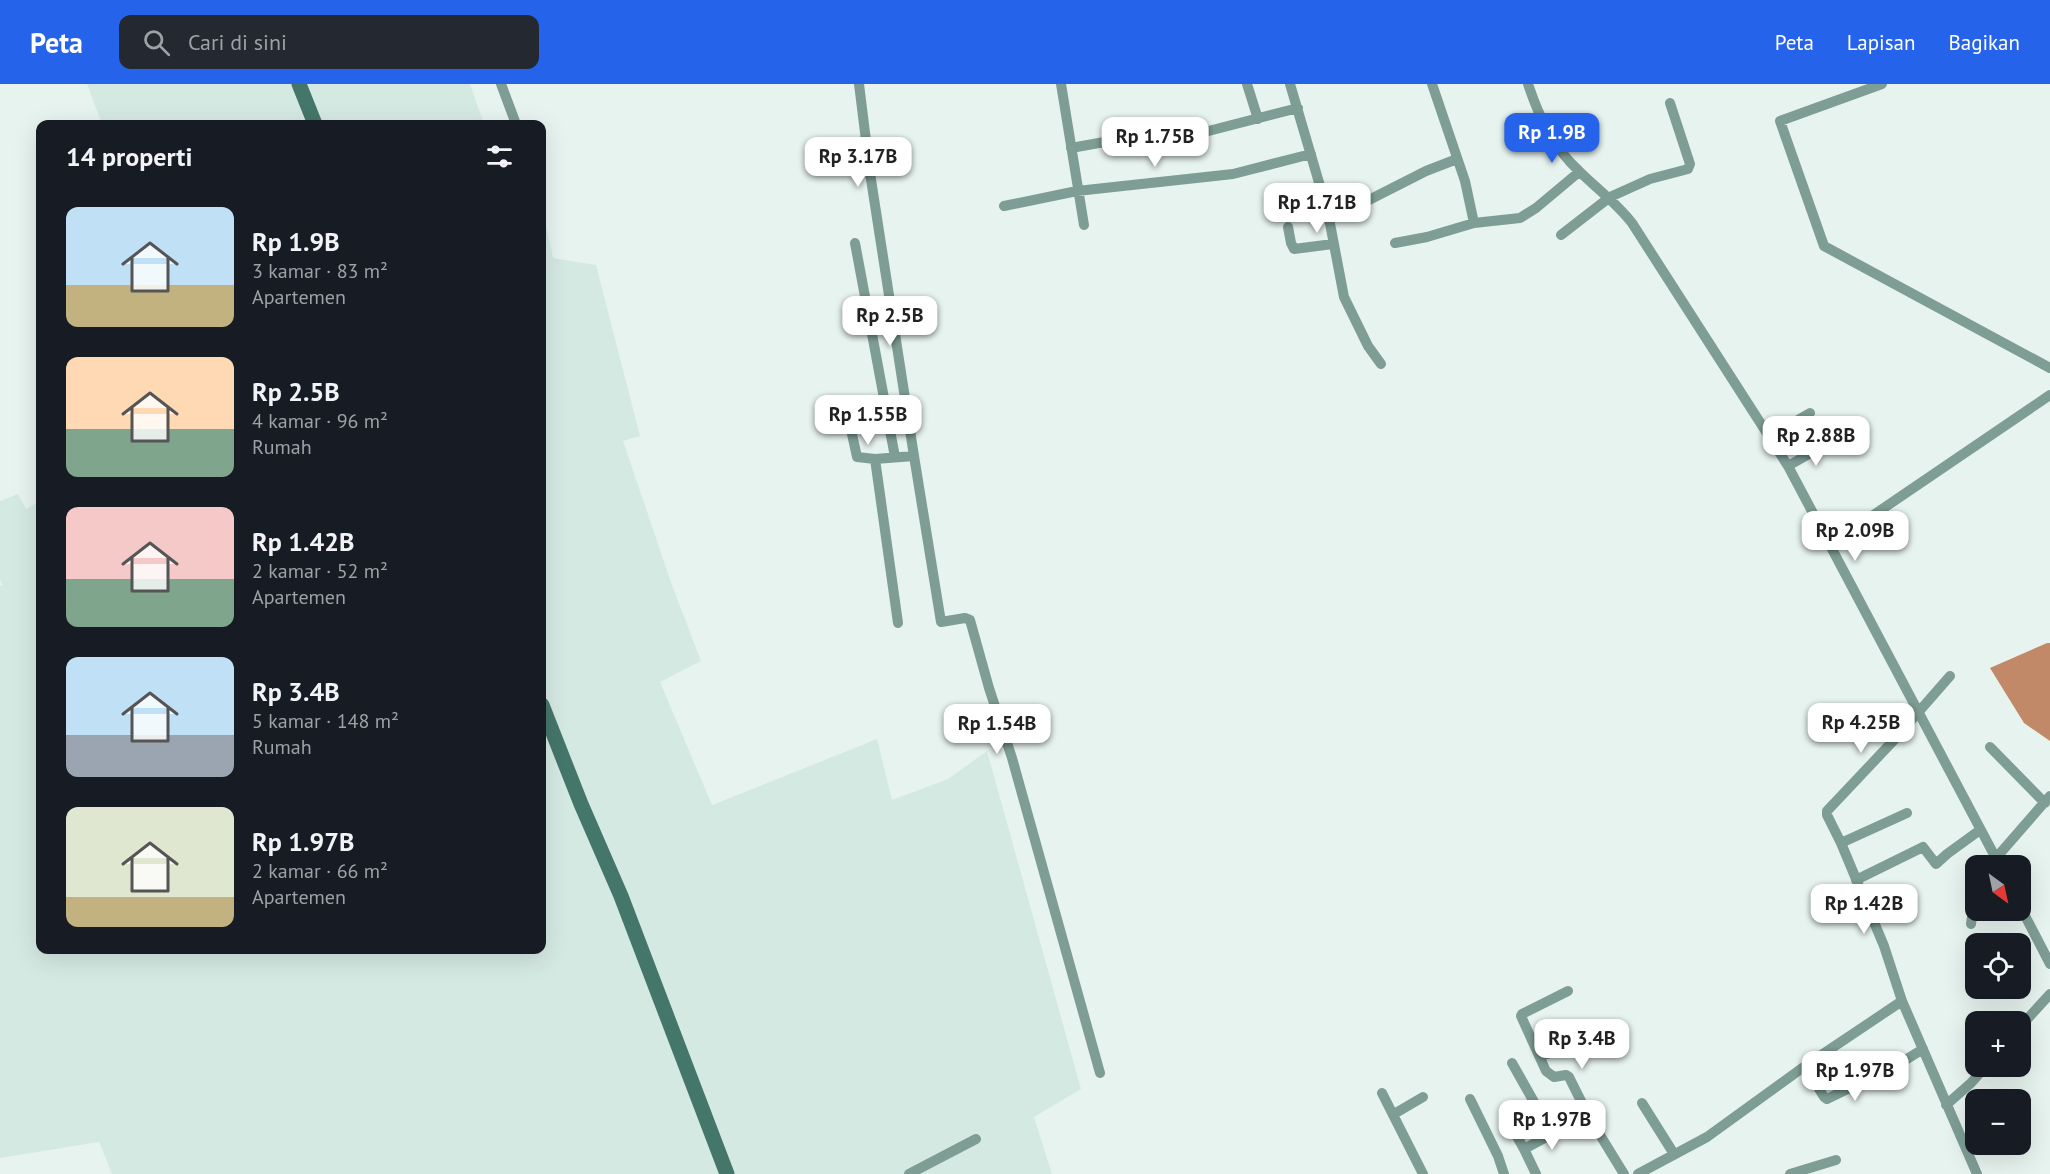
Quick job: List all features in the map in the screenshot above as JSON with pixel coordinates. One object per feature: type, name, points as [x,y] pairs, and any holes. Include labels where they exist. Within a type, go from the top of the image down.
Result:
[{"type":"street","points":[[299,84],[313,120]]},
{"type":"street","points":[[501,84],[514,120]]},
{"type":"street","points":[[859,84],[887,288],[941,622],[965,618],[970,620],[1012,758],[1100,1073]]},
{"type":"street","points":[[1061,84],[1084,225]]},
{"type":"street","points":[[1247,84],[1258,119]]},
{"type":"street","points":[[1290,84],[1328,213],[1348,309],[1368,346],[1381,364]]},
{"type":"street","points":[[1432,84],[1465,181],[1473,223]]},
{"type":"street","points":[[1528,84],[1552,141],[1579,172],[1610,197],[1632,223],[1770,436],[1917,707],[1994,855]]},
{"type":"street","points":[[1882,84],[1780,121],[1824,246],[2050,368]]},
{"type":"street","points":[[1561,235],[1610,197],[1650,179],[1688,169],[1690,164],[1670,103]]},
{"type":"street","points":[[1071,148],[1121,139],[1193,135],[1298,108]]},
{"type":"street","points":[[1004,206],[1077,191],[1211,178],[1311,154]]},
{"type":"street","points":[[1328,213],[1361,204],[1426,171],[1457,159]]},
{"type":"street","points":[[1395,243],[1427,237],[1473,223],[1520,218],[1536,208],[1579,172]]},
{"type":"street","points":[[1288,227],[1294,249],[1333,244]]},
{"type":"street","points":[[855,243],[895,457]]},
{"type":"street","points":[[865,291],[887,288]]},
{"type":"street","points":[[1847,533],[2050,395]]},
{"type":"street","points":[[1770,436],[1810,413]]},
{"type":"street","points":[[848,416],[857,457],[875,459],[914,456]]},
{"type":"street","points":[[1788,466],[1830,442]]},
{"type":"street","points":[[875,459],[898,623]]},
{"type":"street","points":[[1950,676],[1917,707],[1848,791],[1827,811],[1827,815],[1884,946],[1902,1001],[1977,1174]]},
{"type":"street","points":[[546,715],[621,896],[727,1174]]},
{"type":"street","points":[[1990,747],[2048,799],[2004,855]]},
{"type":"street","points":[[1841,843],[1906,813]]},
{"type":"street","points":[[1856,880],[1923,847],[1936,864],[1980,830]]},
{"type":"street","points":[[2028,921],[2050,964]]},
{"type":"street","points":[[1568,991],[1521,1015],[1546,1071],[1554,1077],[1566,1075],[1569,1077],[1589,1117],[1624,1174]]},
{"type":"street","points":[[2031,1015],[2050,993]]},
{"type":"street","points":[[1638,1174],[1707,1137],[1805,1066],[1902,1001]]},
{"type":"street","points":[[1540,1057],[1602,1030]]},
{"type":"street","points":[[1805,1066],[1827,1099],[1899,1064],[1923,1049]]},
{"type":"street","points":[[1512,1063],[1551,1132],[1550,1136],[1524,1149]]},
{"type":"street","points":[[1946,1105],[1976,1077]]},
{"type":"street","points":[[1382,1093],[1423,1174]]},
{"type":"street","points":[[1394,1114],[1423,1098]]},
{"type":"street","points":[[1470,1099],[1498,1156],[1504,1174]]},
{"type":"street","points":[[1642,1103],[1674,1154]]},
{"type":"street","points":[[1505,1115],[1536,1174]]},
{"type":"street","points":[[909,1174],[976,1139]]},
{"type":"street","points":[[1790,1174],[1836,1160]]},
{"type":"shaded area","points":[[87,84],[470,84],[483,120],[100,120]]},
{"type":"shaded area","points":[[546,225],[553,258],[596,265],[640,436],[623,441],[672,585],[701,661],[660,682],[712,805],[877,739],[892,800],[948,779],[987,751],[1081,1089],[1034,1117],[1052,1174],[112,1174],[99,1142],[0,1158],[0,586],[2,585],[0,579],[0,501],[18,494],[26,509],[36,503],[36,954],[546,954]]},
{"type":"shaded area","points":[[2050,643],[2050,741],[2024,723],[1990,668]]}]
